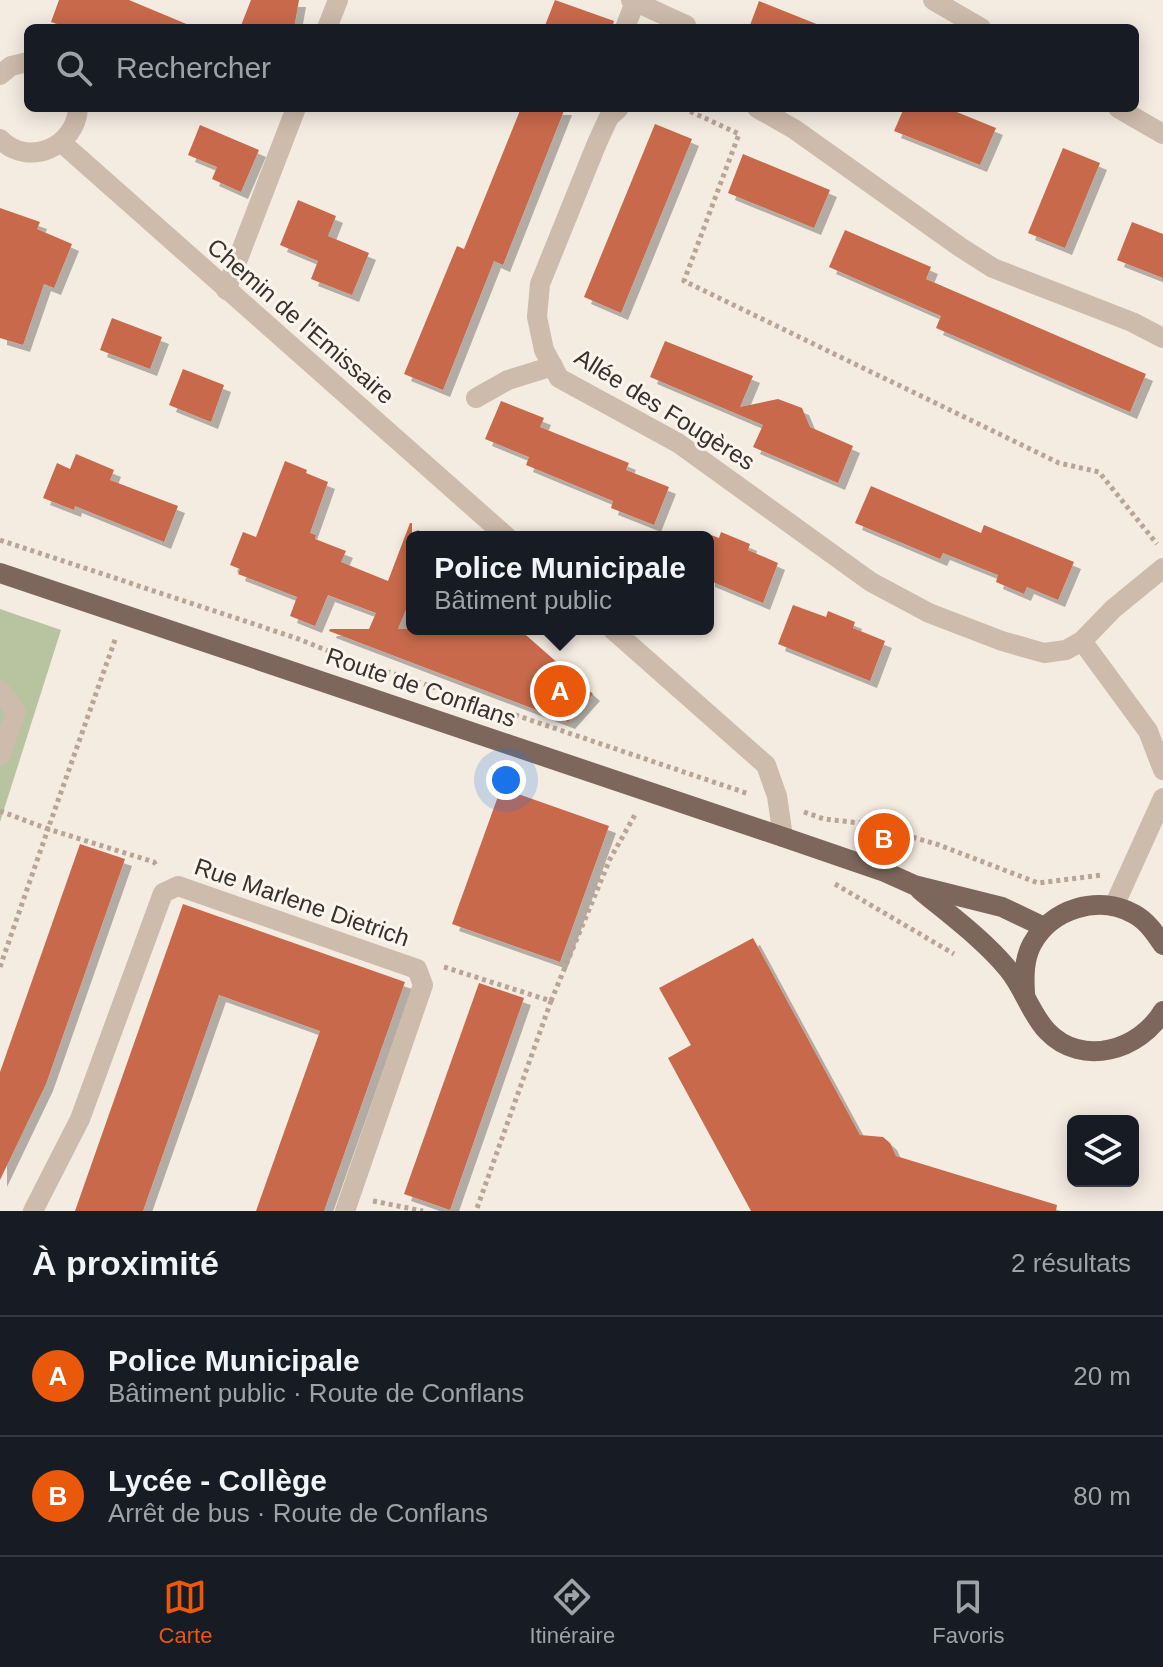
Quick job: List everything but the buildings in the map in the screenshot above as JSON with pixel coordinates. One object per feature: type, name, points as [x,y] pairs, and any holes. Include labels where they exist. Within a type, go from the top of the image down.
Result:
[{"type":"main road","name":"Route de Conflans","points":[[0,573],[783,837],[914,885]]},
{"type":"main road","points":[[914,885],[1002,907],[1044,927]]},
{"type":"main road","points":[[914,885],[985,944],[1025,993],[1034,1016],[1050,1034],[1072,1047],[1096,1052],[1121,1048],[1143,1036],[1161,1019]]},
{"type":"main road","points":[[1025,993],[1024,969],[1031,946],[1044,927],[1065,912],[1089,905],[1114,906],[1135,914],[1152,929],[1163,945]]},
{"type":"street","points":[[329,24],[338,0]]},
{"type":"street","points":[[933,0],[974,24]]},
{"type":"street","points":[[626,24],[633,1],[684,24]]},
{"type":"street","points":[[0,75],[11,66],[24,63]]},
{"type":"street","points":[[0,139],[18,151],[33,153],[49,150],[62,143],[72,131],[78,112]]},
{"type":"street","points":[[226,290],[294,112]]},
{"type":"street","name":"Allée des Fougères","points":[[615,112],[597,143],[540,284],[537,317],[544,350],[559,378],[678,443],[871,582],[929,613],[1002,641],[1044,653],[1066,650],[1082,641],[1113,609],[1163,568]]},
{"type":"street","points":[[764,112],[794,129],[993,268],[1132,322],[1163,338]]},
{"type":"street","points":[[1125,112],[1163,134]]},
{"type":"street","name":"Chemin de l'Emissaire","points":[[62,143],[500,531]]},
{"type":"street","points":[[476,398],[508,380],[553,366]]},
{"type":"street","points":[[619,635],[766,765],[778,804],[783,837]]},
{"type":"street","points":[[1082,641],[1148,731],[1163,770]]},
{"type":"street","points":[[0,690],[16,712],[0,756]]},
{"type":"street","points":[[1114,906],[1163,798]]},
{"type":"street","name":"Rue Marlene Dietrich","points":[[33,1211],[80,1119],[163,893],[178,886],[417,969],[421,976],[423,985],[347,1204]]},
{"type":"path","points":[[692,112],[739,134],[684,281],[1059,463],[1099,472],[1163,551]]},
{"type":"path","points":[[0,540],[824,819],[869,824],[939,845],[1038,883],[1105,875]]},
{"type":"path","points":[[0,967],[117,632]]},
{"type":"path","points":[[476,1211],[551,1001],[610,859],[638,810]]},
{"type":"path","points":[[0,811],[154,862],[172,888]]},
{"type":"path","points":[[421,976],[438,965],[551,1001]]},
{"type":"path","points":[[347,1204],[423,1211]]},
{"type":"green space","points":[[0,609],[61,630],[0,822]]},
{"type":"place","name":"Police Municipale","points":[[560,691]]},
{"type":"place","name":"Lycée - Collège","points":[[884,839]]}]
